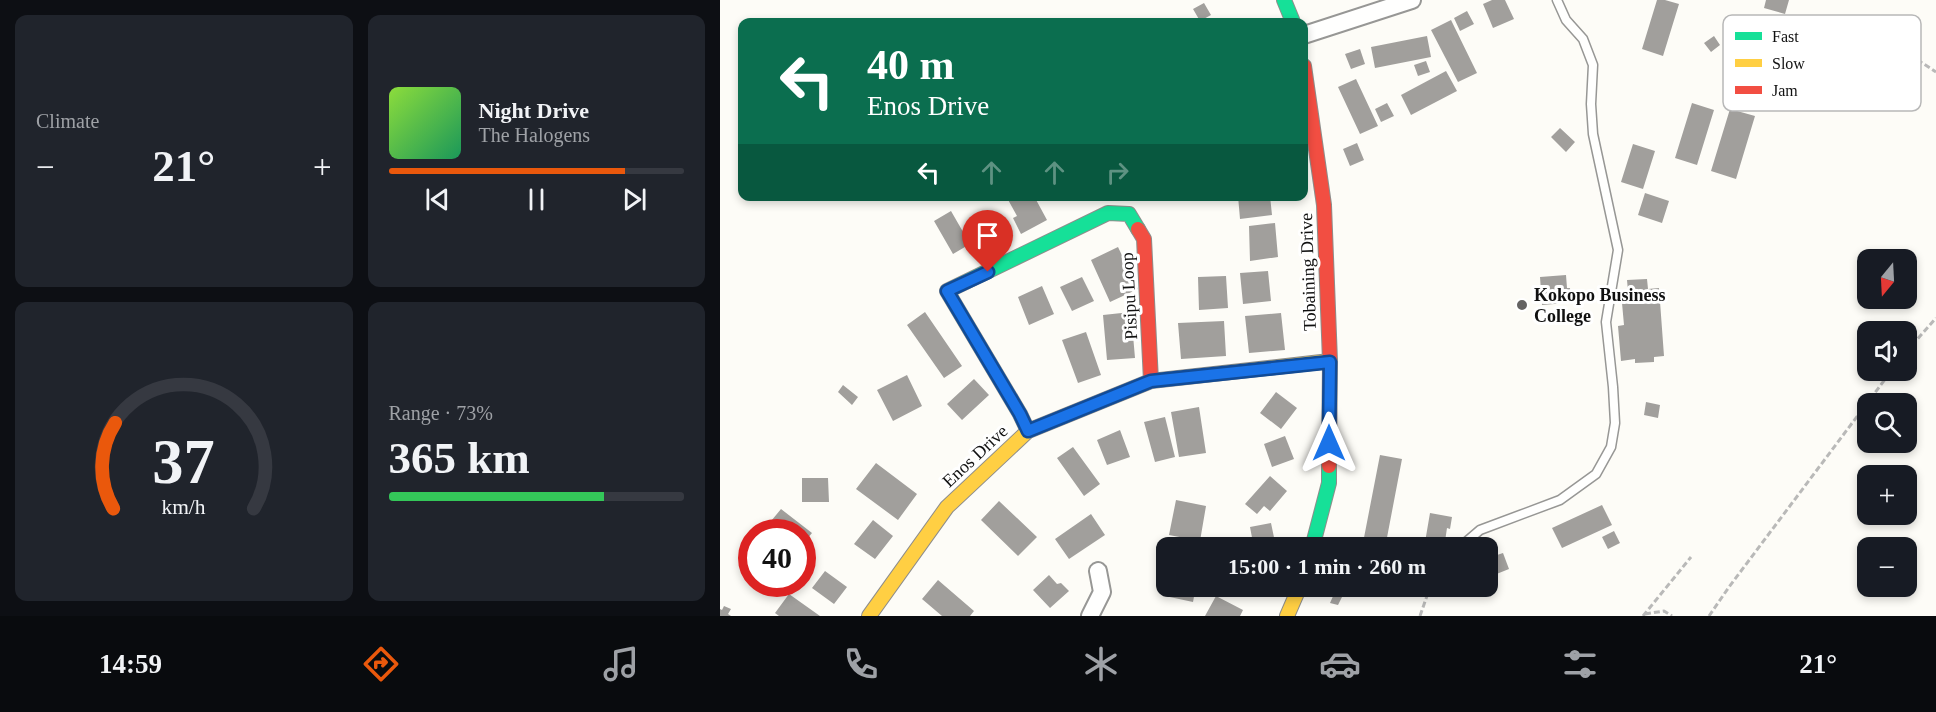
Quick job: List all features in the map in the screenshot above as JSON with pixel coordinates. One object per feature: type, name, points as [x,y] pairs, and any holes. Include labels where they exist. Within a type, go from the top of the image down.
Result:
[{"type":"street","points":[[1284,0],[1291,18]]},
{"type":"street","points":[[1308,34],[1412,0]]},
{"type":"street","name":"Tobaining Drive","points":[[1308,94],[1324,205],[1330,362],[1329,483],[1315,537]]},
{"type":"street","name":"Pisipu Loop","points":[[1028,431],[947,291],[1108,213],[1129,214],[1144,239],[1151,381]]},
{"type":"street","name":"Enos Drive","points":[[869,616],[947,507],[1028,431],[1151,381],[1330,362]]},
{"type":"street","points":[[1090,616],[1102,592],[1098,571]]},
{"type":"street","points":[[1287,616],[1295,597]]},
{"type":"lane","points":[[1472,537],[1480,530],[1560,500],[1596,474],[1611,447],[1615,423],[1606,322],[1618,250],[1593,134],[1591,104],[1593,65],[1583,39],[1566,20],[1557,0]]},
{"type":"path","points":[[1921,62],[1936,72]]},
{"type":"path","points":[[1917,340],[1936,318]]},
{"type":"path","points":[[1709,616],[1742,568],[1884,381]]},
{"type":"path","points":[[1643,615],[1691,557]]},
{"type":"path","points":[[1420,616],[1427,597]]},
{"type":"path","points":[[1643,615],[1664,612],[1672,616]]},
{"type":"building","points":[[1492,0],[1505,0],[1514,19],[1493,28],[1483,4]]},
{"type":"building","points":[[1657,0],[1679,4],[1663,56],[1642,49]]},
{"type":"building","points":[[1766,0],[1789,0],[1785,14],[1764,8]]},
{"type":"building","points":[[1204,3],[1211,15],[1198,18],[1193,9]]},
{"type":"building","points":[[1467,11],[1474,24],[1460,31],[1454,18]]},
{"type":"building","points":[[1451,20],[1477,73],[1458,82],[1431,30]]},
{"type":"building","points":[[1427,36],[1431,57],[1375,68],[1371,47]]},
{"type":"building","points":[[1714,36],[1720,45],[1711,52],[1704,43]]},
{"type":"building","points":[[1360,49],[1365,64],[1351,69],[1345,54]]},
{"type":"building","points":[[1426,61],[1430,72],[1418,76],[1414,65]]},
{"type":"building","points":[[1446,71],[1457,91],[1411,115],[1401,95]]},
{"type":"building","points":[[1356,79],[1378,126],[1360,134],[1338,87]]},
{"type":"building","points":[[1387,103],[1394,116],[1381,122],[1375,109]]},
{"type":"building","points":[[1692,103],[1714,110],[1697,165],[1675,158]]},
{"type":"building","points":[[1729,111],[1755,116],[1736,179],[1711,171]]},
{"type":"building","points":[[1560,128],[1575,142],[1566,152],[1551,137]]},
{"type":"building","points":[[1357,143],[1364,160],[1350,166],[1343,149]]},
{"type":"building","points":[[1633,144],[1655,151],[1643,189],[1621,182]]},
{"type":"building","points":[[1645,193],[1669,201],[1662,223],[1638,215]]},
{"type":"building","points":[[1009,201],[1037,201],[1047,220],[1021,234],[1013,218],[1017,216]]},
{"type":"building","points":[[1238,201],[1271,201],[1272,215],[1240,219]]},
{"type":"building","points":[[951,211],[970,244],[953,254],[934,221]]},
{"type":"building","points":[[1275,223],[1278,257],[1250,261],[1249,226]]},
{"type":"building","points":[[1118,247],[1138,289],[1110,302],[1091,260]]},
{"type":"building","points":[[1268,271],[1271,301],[1243,304],[1240,273]]},
{"type":"building","points":[[1566,275],[1571,300],[1567,300],[1567,303],[1542,305],[1540,277]]},
{"type":"building","points":[[1226,276],[1228,308],[1199,310],[1198,277]]},
{"type":"building","points":[[1082,277],[1094,301],[1072,311],[1060,287]]},
{"type":"building","points":[[1647,279],[1648,289],[1659,288],[1664,356],[1654,357],[1654,362],[1635,363],[1635,359],[1621,361],[1618,326],[1624,325],[1621,292],[1628,291],[1627,280]]},
{"type":"building","points":[[1042,286],[1054,314],[1029,325],[1018,297]]},
{"type":"building","points":[[925,312],[962,366],[944,378],[907,325]]},
{"type":"building","points":[[1131,312],[1135,358],[1107,360],[1103,315]]},
{"type":"building","points":[[1281,313],[1285,350],[1249,353],[1245,316]]},
{"type":"building","points":[[1224,321],[1226,356],[1181,359],[1178,323]]},
{"type":"building","points":[[1086,332],[1101,375],[1078,383],[1062,340]]},
{"type":"building","points":[[907,375],[922,406],[893,421],[877,390]]},
{"type":"building","points":[[974,379],[989,395],[962,420],[947,404]]},
{"type":"building","points":[[843,385],[858,397],[852,405],[838,392]]},
{"type":"building","points":[[1276,392],[1297,408],[1281,429],[1260,413]]},
{"type":"building","points":[[1646,402],[1660,405],[1658,418],[1644,415]]},
{"type":"building","points":[[1199,407],[1206,453],[1179,457],[1171,412]]},
{"type":"building","points":[[1165,417],[1175,457],[1155,462],[1144,422]]},
{"type":"building","points":[[1120,430],[1130,457],[1107,465],[1097,440]]},
{"type":"building","points":[[1285,436],[1294,459],[1272,467],[1264,444]]},
{"type":"building","points":[[1073,447],[1100,484],[1084,496],[1057,458]]},
{"type":"building","points":[[1380,455],[1402,459],[1387,537],[1364,537]]},
{"type":"building","points":[[876,463],[917,494],[898,520],[856,489]]},
{"type":"building","points":[[1270,476],[1287,491],[1270,511],[1264,506],[1257,514],[1245,504]]},
{"type":"building","points":[[802,478],[828,478],[829,502],[802,502]]},
{"type":"building","points":[[1176,500],[1206,506],[1201,537],[1169,535]]},
{"type":"building","points":[[999,501],[1037,537],[1018,556],[981,520]]},
{"type":"building","points":[[1602,505],[1612,525],[1562,548],[1552,528]]},
{"type":"building","points":[[781,509],[794,519],[773,519]]},
{"type":"building","points":[[1430,513],[1452,517],[1446,537],[1426,537]]},
{"type":"building","points":[[1091,514],[1105,535],[1069,559],[1055,539]]},
{"type":"building","points":[[873,520],[893,536],[875,559],[854,544]]},
{"type":"building","points":[[1271,523],[1274,537],[1252,537],[1250,527]]},
{"type":"building","points":[[1614,531],[1620,543],[1608,549],[1602,537]]},
{"type":"building","points":[[1503,553],[1509,569],[1498,573],[1498,555]]},
{"type":"building","points":[[825,571],[847,587],[834,604],[816,591],[816,583]]},
{"type":"building","points":[[1049,575],[1057,584],[1061,583],[1069,591],[1050,608],[1033,590]]},
{"type":"building","points":[[938,580],[974,611],[970,616],[942,616],[922,599]]},
{"type":"building","points":[[787,597],[793,597],[820,616],[779,616],[775,613]]},
{"type":"building","points":[[1170,597],[1194,597],[1193,602]]},
{"type":"building","points":[[1215,597],[1243,610],[1240,616],[1205,616]]},
{"type":"building","points":[[1333,597],[1342,597],[1338,605],[1330,603]]},
{"type":"building","points":[[724,606],[731,609],[728,614],[731,616],[720,616],[720,609],[722,610]]},
{"type":"traffic: fast","points":[[1284,0],[1291,18]]},
{"type":"traffic: fast","points":[[1028,431],[947,291],[1108,213],[1129,214],[1138,229]]},
{"type":"traffic: fast","points":[[1315,537],[1329,483],[1329,466]]},
{"type":"traffic: slow","points":[[869,616],[947,507],[1028,431],[1151,381],[1330,361]]},
{"type":"traffic: slow","points":[[1287,616],[1295,597]]},
{"type":"traffic: jam","points":[[1308,94],[1324,205],[1330,361],[1329,466]]},
{"type":"traffic: jam","points":[[1138,229],[1144,239],[1151,381]]},
{"type":"place","name":"Kokopo Business College","points":[[1522,305]]},
{"type":"route","points":[[988,272],[947,291],[1028,431],[1151,381],[1330,362],[1329,443]]}]
